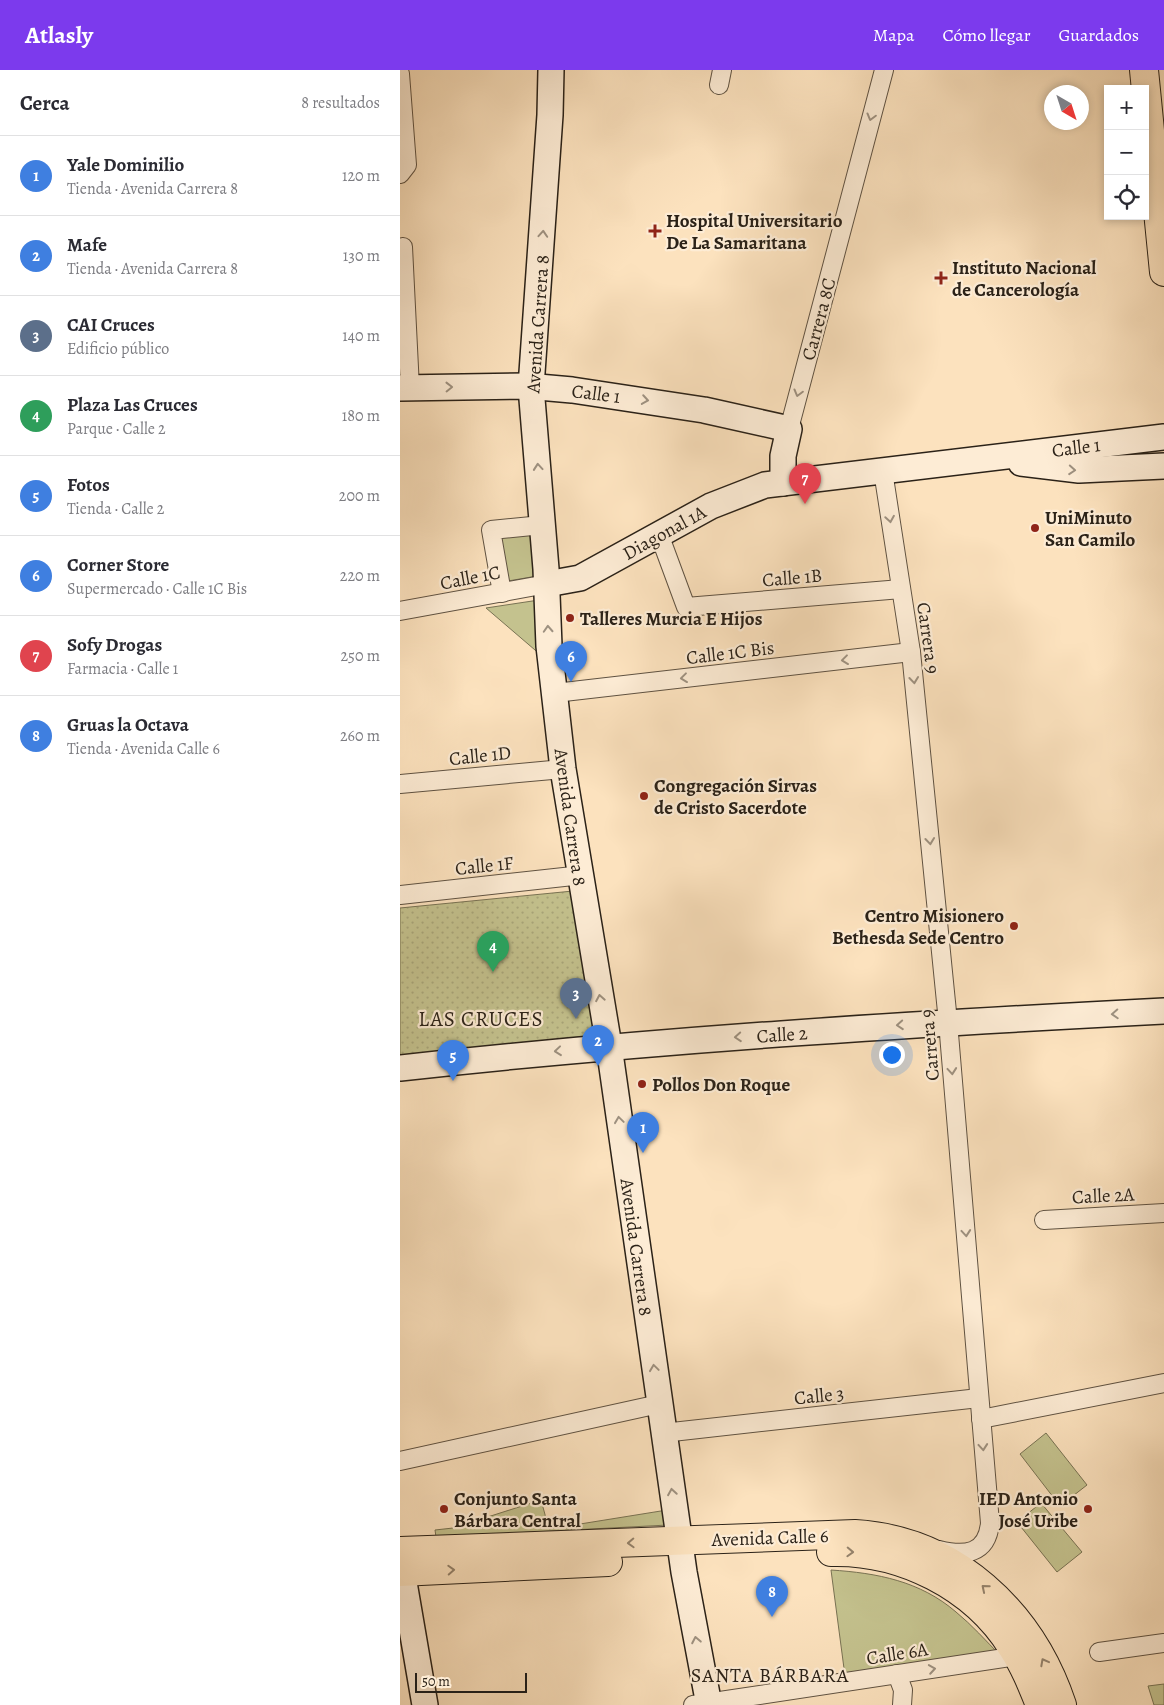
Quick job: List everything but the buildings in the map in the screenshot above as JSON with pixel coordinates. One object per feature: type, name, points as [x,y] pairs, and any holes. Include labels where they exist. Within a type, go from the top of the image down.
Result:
[{"type":"main road","points":[[1144,70],[1164,272]]},
{"type":"main road","name":"Avenida Calle 6","points":[[401,1564],[681,1550],[855,1534],[888,1537],[914,1545],[973,1578],[1010,1611],[1044,1663],[1062,1705]]},
{"type":"main road","name":"Avenida Calle 6","points":[[681,1550],[866,1553],[923,1570],[962,1594],[998,1628],[1019,1659],[1040,1705]]},
{"type":"street","name":"Avenida Carrera 8","points":[[551,70],[550,115],[531,387],[547,584],[549,646],[577,876],[609,1046],[703,1704]]},
{"type":"street","name":"Carrera 8C","points":[[783,483],[783,456],[789,429],[884,70]]},
{"type":"street","points":[[400,74],[407,165],[401,173]]},
{"type":"street","points":[[403,247],[405,388]]},
{"type":"street","name":"Calle 1","points":[[405,388],[531,387],[662,402],[789,429]]},
{"type":"street","name":"Calle 1","points":[[783,483],[1164,437]]},
{"type":"street","name":"Calle 1","points":[[989,458],[1080,470],[1164,466]]},
{"type":"street","name":"Carrera 9","points":[[883,470],[911,652],[948,1022],[990,1523],[986,1539],[974,1550],[966,1554],[953,1554],[914,1545]]},
{"type":"street","name":"Diagonal 1A","points":[[547,584],[580,578],[731,497],[765,486],[783,483]]},
{"type":"street","points":[[502,593],[491,530],[542,525]]},
{"type":"street","name":"Calle 1B","points":[[659,534],[686,607],[901,589]]},
{"type":"street","name":"Calle 1C","points":[[400,611],[547,584]]},
{"type":"street","name":"Calle 1C Bis","points":[[555,693],[911,652]]},
{"type":"street","name":"Calle 1D","points":[[400,784],[563,769]]},
{"type":"street","name":"Calle 1F","points":[[400,895],[577,876]]},
{"type":"street","name":"Calle 2","points":[[400,1068],[609,1046],[948,1022],[1164,1012]]},
{"type":"street","name":"Calle 2A","points":[[1044,1220],[1164,1213]]},
{"type":"street","points":[[981,1420],[1164,1383]]},
{"type":"street","name":"Calle 3","points":[[663,1433],[979,1398]]},
{"type":"street","points":[[400,1460],[659,1404]]},
{"type":"street","points":[[401,1564],[425,1705]]},
{"type":"street","points":[[1099,1652],[1164,1643]]},
{"type":"street","points":[[1019,1659],[1025,1705]]},
{"type":"street","name":"Calle 6A","points":[[703,1704],[897,1674],[1019,1659]]},
{"type":"street","points":[[897,1674],[903,1690],[902,1705]]},
{"type":"shaded area","points":[[534,535],[537,576],[508,581],[501,537]]},
{"type":"shaded area","points":[[539,600],[542,656],[486,608]]},
{"type":"shaded area","points":[[573,891],[596,1035],[400,1057],[400,908]]},
{"type":"shaded area","points":[[1046,1433],[1087,1485],[1060,1506],[1020,1454]]},
{"type":"shaded area","points":[[541,1500],[549,1529],[667,1510],[668,1525],[436,1537],[435,1530],[453,1528]]},
{"type":"shaded area","points":[[1041,1503],[1082,1552],[1057,1572],[1017,1522]]},
{"type":"shaded area","points":[[831,1570],[881,1576],[897,1580],[928,1593],[942,1601],[962,1617],[1000,1655],[845,1676]]},
{"type":"shaded area","points":[[1164,1684],[1164,1705],[1154,1705],[1148,1686]]},
{"type":"place","name":"Hospital Universitario De La Samaritana","points":[[655,231]]},
{"type":"place","name":"Instituto Nacional de Cancerología","points":[[941,278]]},
{"type":"place","name":"Sofy Drogas","points":[[805,504]]},
{"type":"place","name":"UniMinuto San Camilo","points":[[1035,528]]},
{"type":"place","name":"Talleres Murcia E Hijos","points":[[570,618]]},
{"type":"place","name":"Corner Store","points":[[571,682]]},
{"type":"place","name":"Congregación Sirvas de Cristo Sacerdote","points":[[644,796]]},
{"type":"place","name":"Centro Misionero Bethesda Sede Centro","points":[[1014,926]]},
{"type":"place","name":"Plaza Las Cruces","points":[[493,972]]},
{"type":"place","name":"CAI Cruces","points":[[576,1019]]},
{"type":"place","name":"Mafe","points":[[598,1066]]},
{"type":"place","name":"Fotos","points":[[453,1081]]},
{"type":"place","name":"Pollos Don Roque","points":[[642,1084]]},
{"type":"place","name":"Yale Dominilio","points":[[643,1153]]},
{"type":"place","name":"Conjunto Santa Bárbara Central","points":[[444,1509]]},
{"type":"place","name":"IED Antonio José Uribe","points":[[1088,1509]]},
{"type":"place","name":"Gruas la Octava","points":[[772,1617]]},
{"type":"district","name":"LAS CRUCES","points":[[481,1019]]},
{"type":"district","name":"SANTA BÁRBARA","points":[[770,1675]]}]
